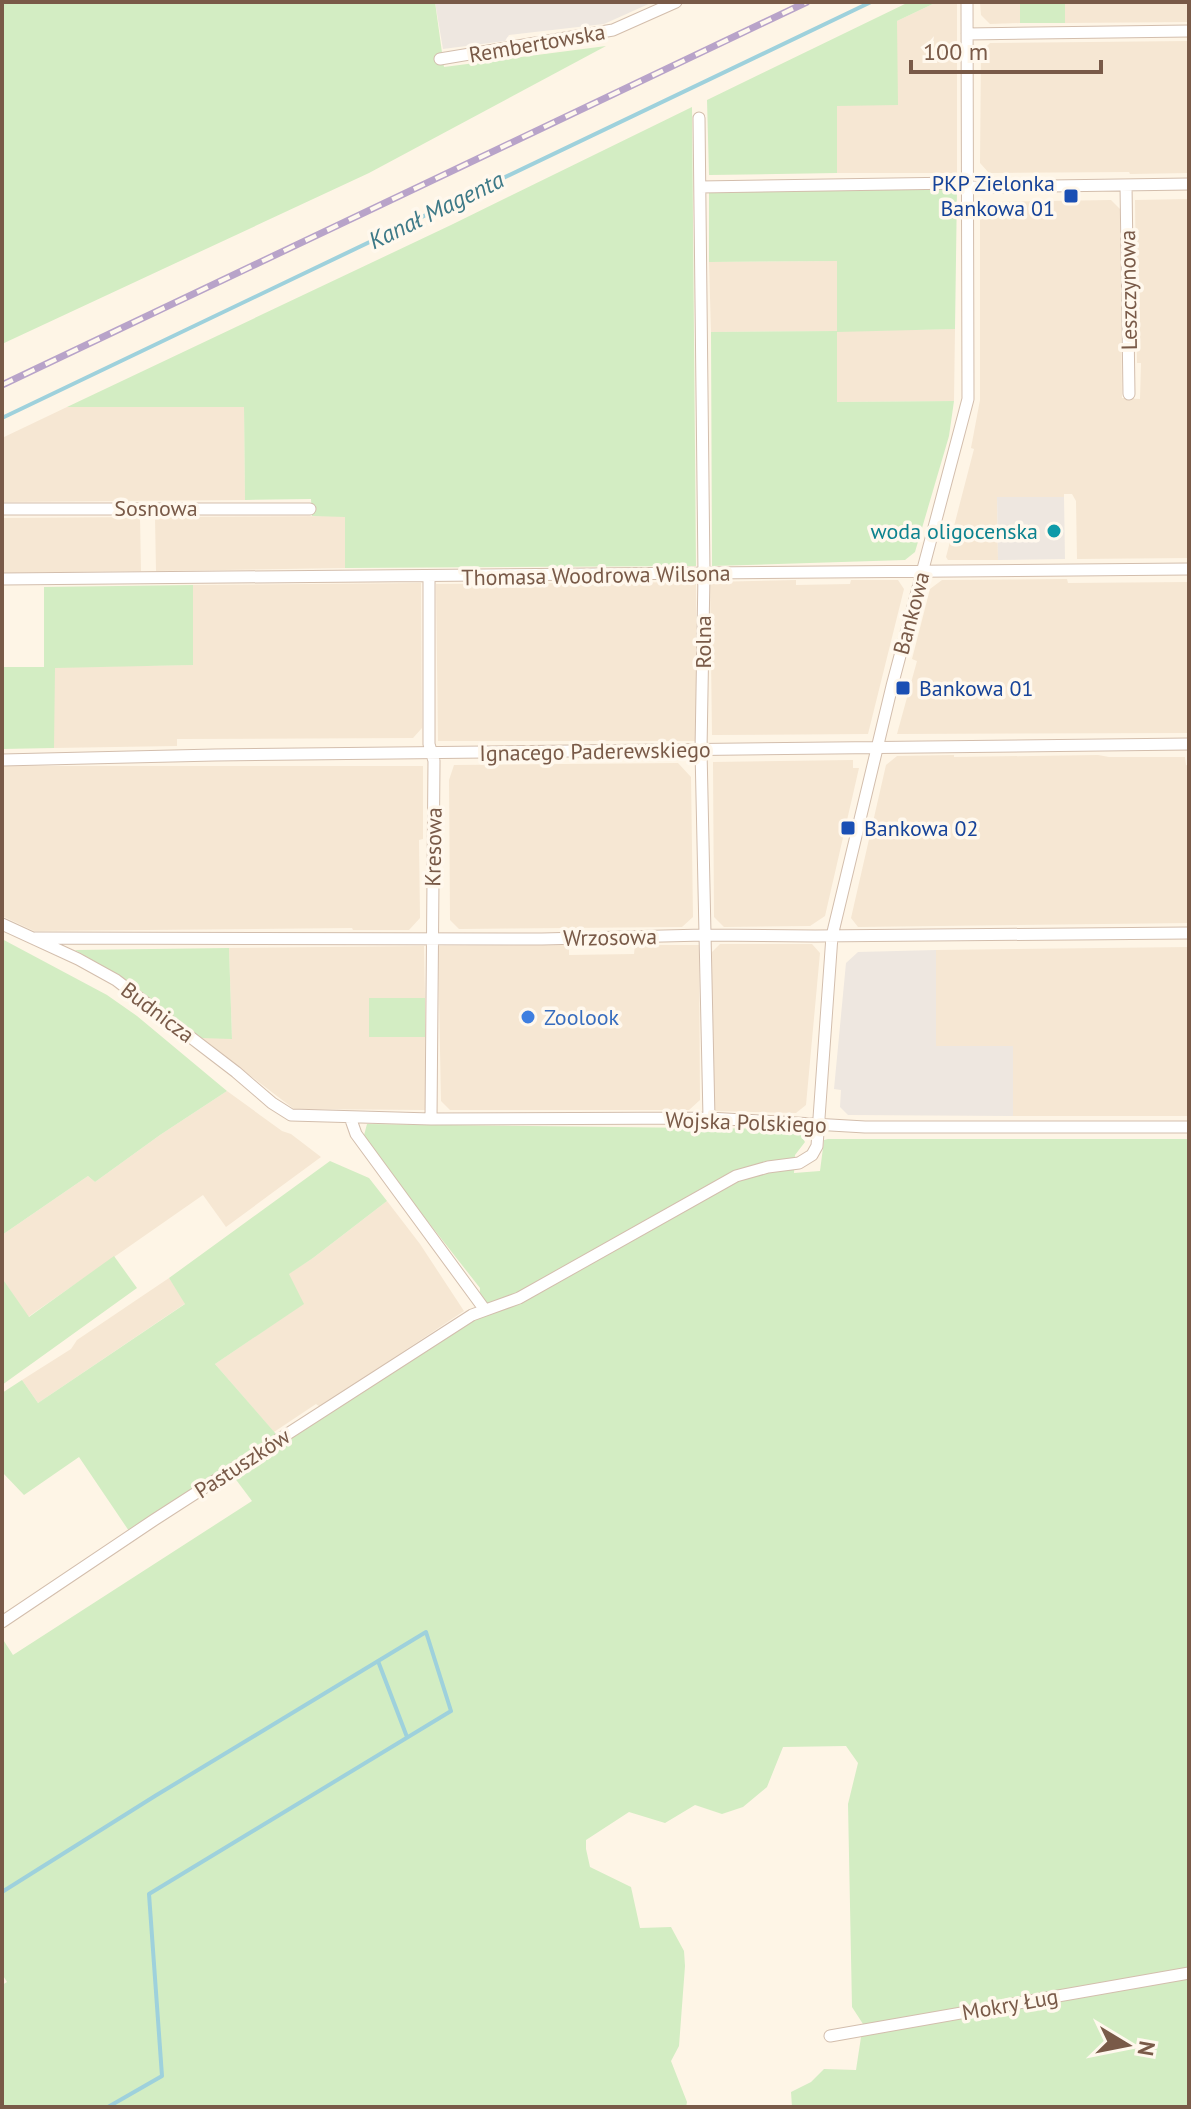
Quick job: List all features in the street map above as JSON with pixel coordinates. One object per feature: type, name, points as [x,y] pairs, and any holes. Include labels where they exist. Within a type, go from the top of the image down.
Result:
[{"type":"street","name":"Rembertowska","points":[[440,59],[613,30],[676,2]]},
{"type":"street","name":"Bankowa","points":[[819,1125],[832,936],[876,747],[968,399],[967,2]]},
{"type":"street","points":[[967,34],[1189,31]]},
{"type":"street","name":"Rolna","points":[[699,118],[704,574],[701,750],[709,1118]]},
{"type":"street","points":[[700,187],[959,183],[969,187],[1189,184]]},
{"type":"street","name":"Leszczynowa","points":[[1126,185],[1129,394]]},
{"type":"street","name":"Sosnowa","points":[[2,509],[310,509]]},
{"type":"street","name":"Thomasa Woodrowa Wilsona","points":[[2,579],[1189,569]]},
{"type":"street","name":"Kresowa","points":[[429,576],[429,744],[434,761],[431,1119]]},
{"type":"street","name":"Ignacego Paderewskiego","points":[[2,760],[1189,744]]},
{"type":"street","name":"Budnicza","points":[[2,924],[116,980],[272,1103],[291,1115],[302,1116]]},
{"type":"street","name":"Wrzosowa","points":[[31,938],[586,939],[704,935],[1189,933]]},
{"type":"street","name":"Wojska Polskiego","points":[[302,1116],[709,1118],[865,1127],[1189,1127]]},
{"type":"street","points":[[350,1117],[356,1134],[485,1310]]},
{"type":"street","name":"Pastuszków","points":[[2,1622],[167,1511],[472,1315],[519,1298],[736,1176],[805,1160],[817,1146],[819,1125]]},
{"type":"street","name":"Mokry Ług","points":[[830,2036],[1189,1973]]},
{"type":"shaded area","points":[[435,2],[653,2],[604,24],[509,35],[505,41],[443,49]]},
{"type":"shaded area","points":[[937,2],[957,2],[957,173],[837,173],[837,106],[897,21]]},
{"type":"shaded area","points":[[980,2],[1020,2],[1020,23],[990,24],[981,15]]},
{"type":"shaded area","points":[[1065,2],[1189,2],[1189,22],[1065,23]]},
{"type":"shaded area","points":[[1189,41],[1189,173],[989,173],[980,163],[981,52],[990,43]]},
{"type":"shaded area","points":[[1189,199],[1189,558],[1077,559],[1076,501],[1072,494],[1064,494],[1064,497],[997,497],[998,560],[948,560],[946,557],[974,449],[971,448],[980,400],[980,211],[989,202],[1111,200],[1120,209],[1122,398],[1140,399],[1135,200]]},
{"type":"shaded area","points":[[837,261],[837,331],[711,332],[709,262]]},
{"type":"shaded area","points":[[955,329],[954,401],[836,402],[837,331]]},
{"type":"shaded area","points":[[67,407],[244,407],[245,500],[2,502],[2,438]]},
{"type":"shaded area","points":[[997,497],[1064,497],[1065,559],[998,560]]},
{"type":"shaded area","points":[[345,516],[345,568],[156,571],[155,517]]},
{"type":"shaded area","points":[[140,517],[141,571],[2,573],[2,518]]},
{"type":"shaded area","points":[[1067,579],[1068,583],[1189,582],[1189,733],[897,734],[917,661],[912,659],[930,589],[942,580]]},
{"type":"shaded area","points":[[796,580],[796,585],[898,580],[904,589],[868,734],[712,735],[710,582]]},
{"type":"shaded area","points":[[696,582],[697,741],[438,741],[436,584]]},
{"type":"shaded area","points":[[421,583],[422,728],[413,738],[177,739],[177,746],[54,748],[54,667],[193,665],[193,585]]},
{"type":"shaded area","points":[[897,756],[1185,757],[1189,766],[1189,923],[858,927],[851,918],[886,765]]},
{"type":"shaded area","points":[[853,760],[853,768],[859,768],[825,916],[810,926],[724,927],[714,917],[713,762]]},
{"type":"shaded area","points":[[678,763],[691,777],[693,917],[682,927],[459,929],[450,920],[449,780],[454,765]]},
{"type":"shaded area","points":[[2,766],[423,766],[423,839],[419,840],[420,918],[409,930],[34,931],[2,916]]},
{"type":"shaded area","points":[[720,944],[812,944],[820,953],[806,1105],[796,1113],[713,1111],[711,953]]},
{"type":"shaded area","points":[[569,945],[569,955],[634,954],[635,945],[699,945],[700,1100],[689,1110],[450,1110],[441,1101],[438,946]]},
{"type":"shaded area","points":[[424,946],[425,998],[369,999],[369,1025],[370,1037],[425,1037],[425,1110],[294,1109],[201,1038],[232,1038],[229,948]]},
{"type":"shaded area","points":[[1189,947],[1189,1116],[1013,1116],[1013,1046],[936,1046],[936,950]]},
{"type":"shaded area","points":[[936,950],[936,1046],[1013,1046],[1013,1116],[848,1115],[840,1107],[841,1090],[834,1089],[846,963],[858,952]]},
{"type":"shaded area","points":[[227,1091],[321,1157],[226,1227],[203,1195],[28,1317],[2,1278],[2,1235],[88,1176],[95,1182]]},
{"type":"shaded area","points":[[387,1201],[464,1311],[320,1407],[316,1404],[274,1432],[215,1364],[303,1304],[288,1274]]},
{"type":"shaded area","points":[[169,1278],[186,1303],[38,1403],[22,1380],[71,1349],[77,1340]]},
{"type":"green space","points":[[2,2],[435,2],[444,67],[606,46],[369,173],[2,344]]},
{"type":"green space","points":[[909,2],[937,2],[897,21],[898,105],[837,106],[837,173],[709,175],[707,100]]},
{"type":"green space","points":[[1020,2],[1065,2],[1065,23],[1020,23]]},
{"type":"green space","points":[[692,107],[696,566],[345,568],[345,517],[312,516],[311,499],[245,500],[244,407],[67,407],[451,225]]},
{"type":"green space","points":[[957,189],[955,329],[837,332],[837,402],[954,401],[949,436],[915,552],[905,560],[712,566],[711,332],[837,331],[837,261],[709,262],[709,191]]},
{"type":"green space","points":[[193,585],[193,665],[55,668],[54,748],[2,749],[2,667],[44,667],[44,587]]},
{"type":"green space","points":[[2,939],[107,995],[227,1091],[95,1182],[88,1176],[2,1235]]},
{"type":"green space","points":[[229,948],[232,1039],[201,1038],[126,980],[75,950]]},
{"type":"green space","points":[[369,998],[425,998],[425,1037],[369,1037]]},
{"type":"green space","points":[[367,1124],[798,1131],[805,1142],[795,1155],[794,1173],[820,1171],[824,1140],[828,1139],[1189,1139],[1189,2107],[792,2107],[791,2092],[811,2082],[824,2069],[856,2070],[863,2024],[852,2007],[848,1804],[858,1763],[846,1746],[783,1747],[767,1787],[743,1807],[722,1814],[695,1805],[665,1823],[629,1812],[586,1840],[590,1867],[631,1887],[640,1928],[671,1927],[684,1951],[679,2046],[671,2061],[687,2102],[686,2107],[2,2107],[2,1985],[7,1982],[2,1974],[2,1638],[13,1655],[252,1501],[234,1477],[479,1313],[480,1288],[363,1139]]},
{"type":"green space","points":[[330,1161],[369,1178],[387,1201],[289,1274],[304,1304],[215,1364],[276,1434],[129,1531],[79,1457],[24,1495],[2,1472],[2,1393],[22,1380],[38,1403],[185,1304],[169,1278]]},
{"type":"green space","points":[[114,1256],[137,1288],[2,1385],[2,1278],[29,1317]]},
{"type":"waterway","name":"Kanał Magenta","points":[[2,418],[871,2]]},
{"type":"waterway","points":[[2,1892],[426,1632],[451,1711],[149,1894],[162,2076],[108,2107]]},
{"type":"waterway","points":[[378,1661],[407,1737]]},
{"type":"railway","points":[[2,385],[807,2]]},
{"type":"place","name":"PKP Zielonka Bankowa 01","points":[[1071,196]]},
{"type":"place","name":"woda oligocenska","points":[[1054,531]]},
{"type":"place","name":"Bankowa 01","points":[[903,688]]},
{"type":"place","name":"Bankowa 02","points":[[848,828]]},
{"type":"place","name":"Zoolook","points":[[528,1017]]}]
